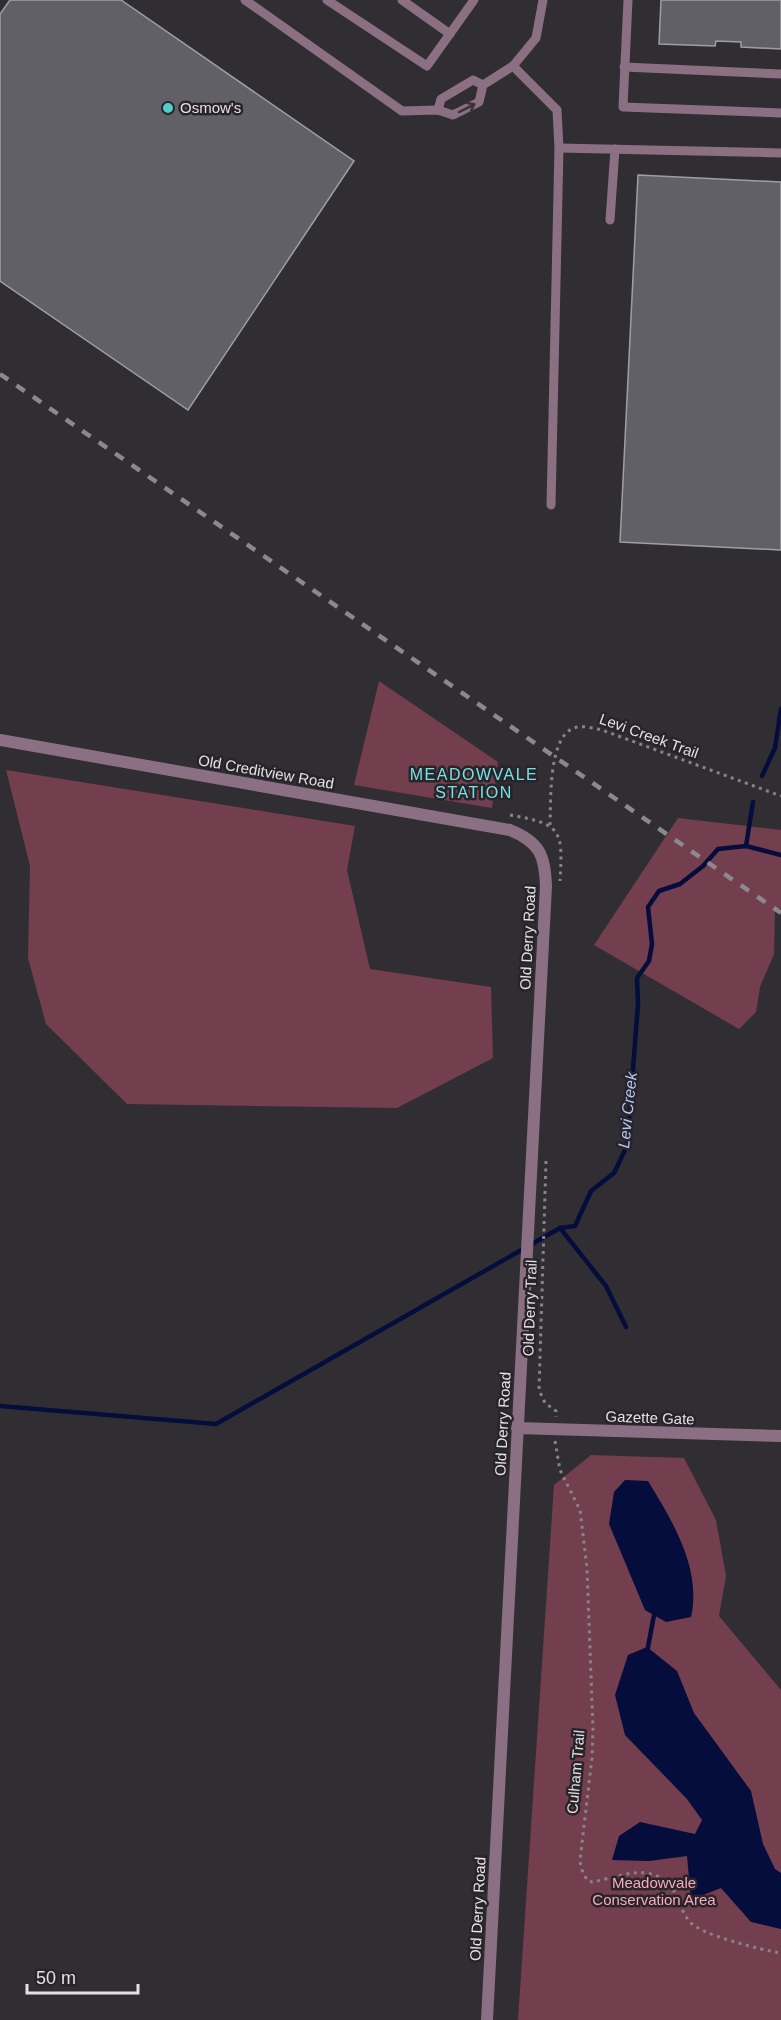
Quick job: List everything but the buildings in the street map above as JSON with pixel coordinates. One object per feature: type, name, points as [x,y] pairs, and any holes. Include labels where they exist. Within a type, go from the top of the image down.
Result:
[{"type":"street","name":"Old Creditview Road","points":[[0,740],[494,827],[525,836]]},
{"type":"street","name":"Old Derry Road","points":[[487,2020],[517,1428],[531,1206],[546,869],[542,854],[525,836]]},
{"type":"street","name":"Gazette Gate","points":[[517,1428],[781,1436]]},
{"type":"lane","points":[[245,0],[402,111],[438,110],[453,115],[479,102],[483,85],[513,66],[536,38],[543,0]]},
{"type":"lane","points":[[327,0],[428,66],[472,1]]},
{"type":"lane","points":[[402,0],[450,33]]},
{"type":"lane","points":[[628,0],[623,107],[781,113]]},
{"type":"lane","points":[[513,66],[557,110],[551,505]]},
{"type":"lane","points":[[624,67],[781,74]]},
{"type":"lane","points":[[438,110],[441,99],[472,80],[483,85]]},
{"type":"lane","points":[[558,148],[781,153]]},
{"type":"lane","points":[[610,220],[615,149]]},
{"type":"path","name":"Levi Creek Trail","points":[[550,825],[555,755],[566,732],[574,728],[587,727],[602,730],[781,796]]},
{"type":"path","name":"Old Derry Trail","points":[[546,1198],[539,1390],[544,1403],[556,1411]]},
{"type":"path","name":"Culham Trail","points":[[555,1444],[560,1470],[580,1510],[586,1568],[593,1729],[581,1868],[587,1880],[592,1882],[639,1873],[658,1876],[675,1891],[687,1917],[697,1928],[781,1953]]},
{"type":"green space","points":[[379,681],[498,762],[492,808],[354,785]]},
{"type":"green space","points":[[6,770],[355,826],[347,870],[370,969],[491,987],[493,1058],[397,1108],[127,1104],[46,1024],[28,958],[30,866]]},
{"type":"green space","points":[[678,818],[781,830],[781,909],[775,908],[774,954],[760,987],[756,1012],[739,1029],[594,945]]},
{"type":"green space","name":"Meadowvale Conservation Area","points":[[591,1455],[684,1458],[716,1520],[726,1576],[719,1616],[781,1690],[781,2020],[518,2020],[554,1485]]},
{"type":"shaded area","points":[[625,1480],[648,1481],[675,1529],[689,1563],[693,1599],[691,1617],[666,1622],[645,1610],[609,1524],[614,1492]]},
{"type":"shaded area","points":[[647,1647],[677,1671],[694,1713],[751,1791],[763,1844],[775,1869],[781,1873],[781,1929],[751,1922],[721,1888],[691,1900],[687,1856],[649,1861],[612,1860],[619,1836],[640,1822],[695,1834],[702,1820],[687,1799],[625,1735],[615,1695],[628,1655]]},
{"type":"waterway","points":[[762,776],[775,748],[781,709]]},
{"type":"waterway","points":[[746,846],[753,802]]},
{"type":"waterway","name":"Levi Creek","points":[[0,1406],[216,1424],[560,1228],[575,1226],[591,1191],[614,1173],[627,1146],[638,1004],[637,978],[649,961],[652,944],[648,907],[659,891],[680,884],[703,866],[718,849],[746,846],[781,855]]},
{"type":"waterway","points":[[560,1228],[606,1286],[626,1327]]},
{"type":"waterway","points":[[647,1652],[655,1610]]},
{"type":"railway","points":[[0,374],[781,913]]},
{"type":"place","name":"Osmow's","points":[[168,108]]},
{"type":"district","name":"MEADOWVALE STATION","points":[[474,783]]}]
